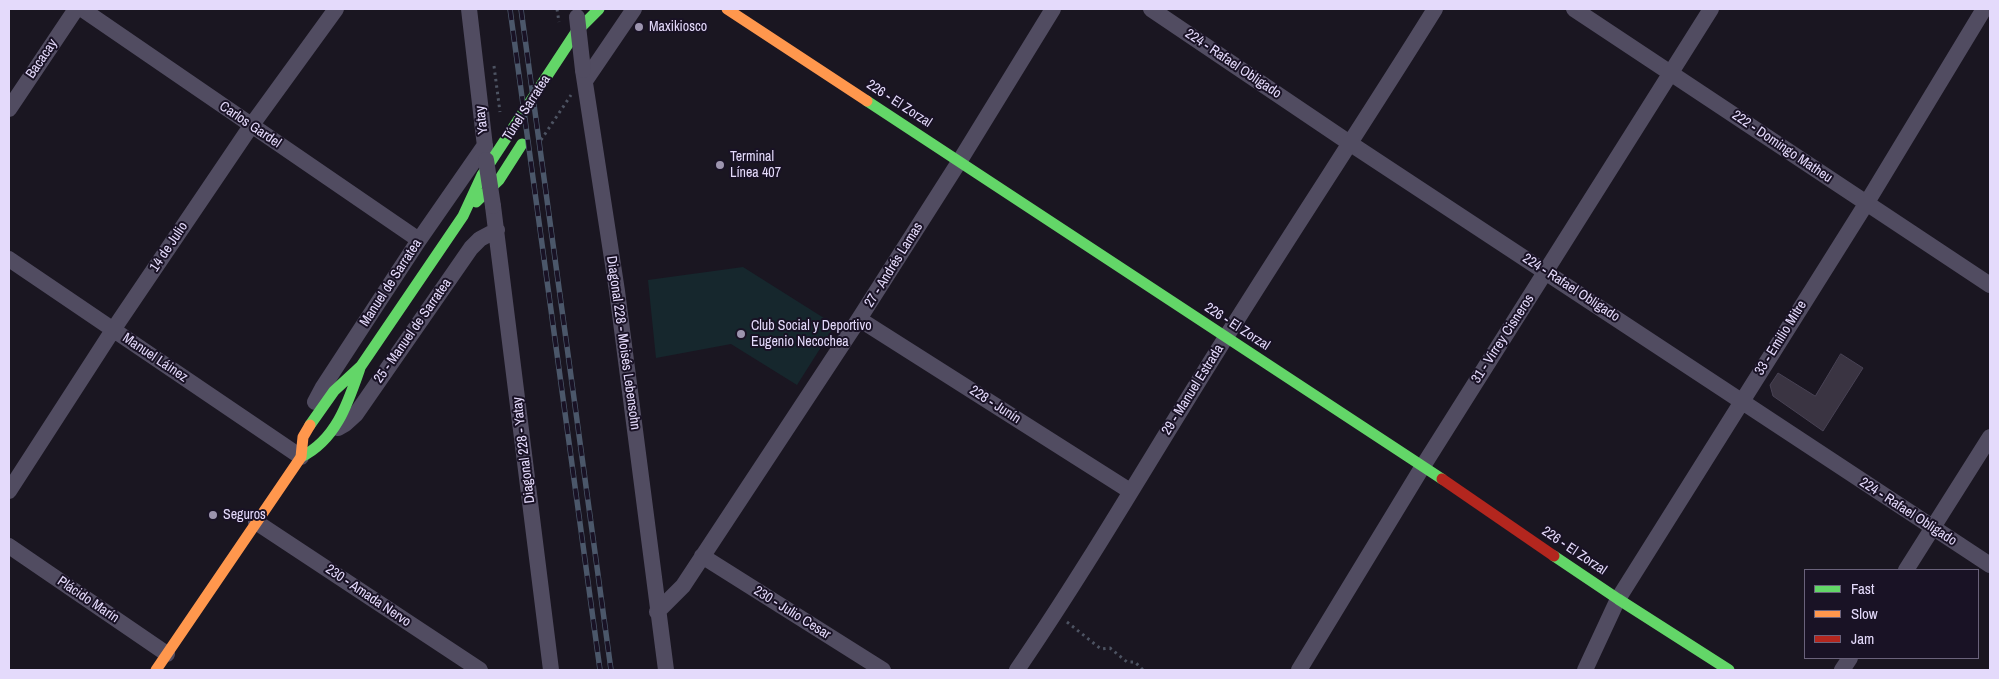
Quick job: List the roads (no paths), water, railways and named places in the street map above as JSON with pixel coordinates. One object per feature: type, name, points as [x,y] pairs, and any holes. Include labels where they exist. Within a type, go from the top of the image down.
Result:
[{"type":"street","name":"Bacacay","points":[[9,109],[76,9]]},
{"type":"street","name":"Carlos Gardel","points":[[82,9],[419,240]]},
{"type":"street","name":"14 de Julio","points":[[9,491],[113,330],[251,126],[336,9]]},
{"type":"street","name":"Yatay","points":[[469,9],[486,153],[498,230]]},
{"type":"street","name":"Túnel Sarratea","points":[[361,366],[463,216],[482,175],[576,32],[599,9]]},
{"type":"street","points":[[580,72],[606,9]]},
{"type":"street","points":[[580,72],[634,9]]},
{"type":"street","name":"226 - El Zorzal","points":[[728,9],[1423,466],[1618,598],[1729,670]]},
{"type":"street","name":"27 - Andrés Lamas","points":[[657,612],[683,586],[860,319],[1053,9]]},
{"type":"street","name":"224 - Rafael Obligado","points":[[1152,9],[1351,144],[1990,565]]},
{"type":"street","name":"29 - Manuel Estrada","points":[[1017,670],[1056,614],[1130,491],[1435,9]]},
{"type":"street","name":"222 - Domingo Matheu","points":[[1574,9],[1990,285]]},
{"type":"street","name":"31 - Virrey Cisneros","points":[[1299,670],[1423,466],[1711,9]]},
{"type":"street","name":"33 - Emilio Mitre","points":[[1585,670],[1618,598],[1866,204],[1984,9]]},
{"type":"street","name":"Diagonal 228 - Moisés Lebensohn","points":[[578,12],[580,72],[617,292],[666,670]]},
{"type":"street","name":"Túnel Sarratea","points":[[463,216],[499,180],[530,131]]},
{"type":"street","name":"Manuel de Sarratea","points":[[309,427],[312,409],[323,387],[419,240],[486,153]]},
{"type":"street","name":"25 - Manuel de Sarratea","points":[[330,432],[345,424],[356,414],[471,248],[480,239],[498,230]]},
{"type":"street","name":"Diagonal 228 - Yatay","points":[[498,230],[551,670]]},
{"type":"street","name":"Manuel Láinez","points":[[9,259],[301,457]]},
{"type":"street","name":"228 - Junín","points":[[860,319],[1130,491]]},
{"type":"street","name":"Manuel de Sarratea","points":[[156,670],[301,457],[303,437],[309,427],[334,391],[361,366]]},
{"type":"street","name":"25 - Manuel de Sarratea","points":[[301,457],[320,446],[330,432],[350,399],[361,366]]},
{"type":"street","points":[[1907,569],[1990,437]]},
{"type":"street","name":"230 - Amada Nervo","points":[[256,522],[480,670]]},
{"type":"street","name":"Plácido Marín","points":[[9,546],[167,654]]},
{"type":"street","name":"230 - Julio Cesar","points":[[702,556],[882,670]]},
{"type":"street","points":[[1842,670],[1849,659]]},
{"type":"railway","points":[[510,9],[600,670]]},
{"type":"railway","points":[[521,9],[611,670]]},
{"type":"place","name":"Maxikiosco","points":[[639,27]]},
{"type":"place","name":"Terminal Línea 407","points":[[720,165]]},
{"type":"place","name":"Club Social y Deportivo Eugenio Necochea","points":[[741,334]]},
{"type":"place","name":"Seguros","points":[[213,515]]}]
